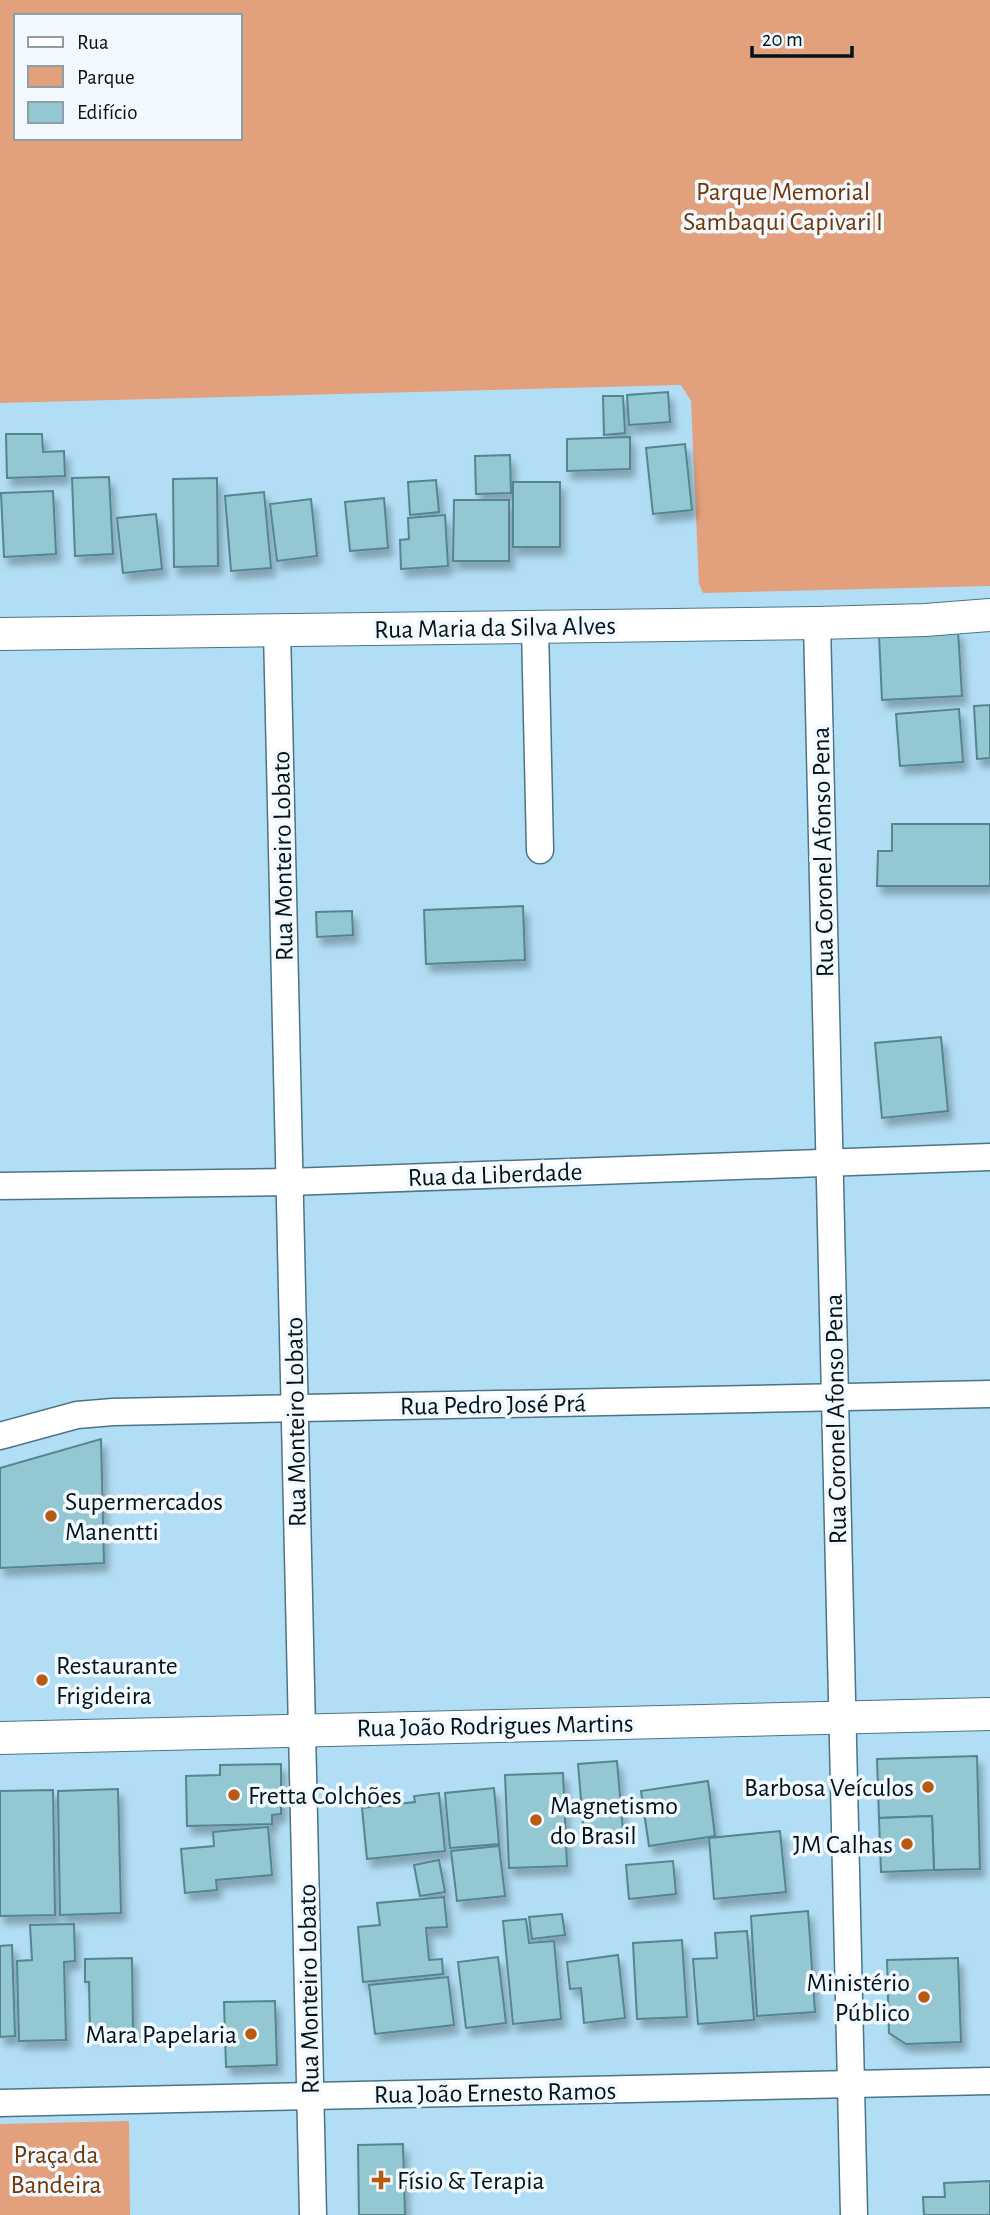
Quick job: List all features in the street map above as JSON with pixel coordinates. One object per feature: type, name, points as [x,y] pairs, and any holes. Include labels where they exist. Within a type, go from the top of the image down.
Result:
[{"type":"street","name":"Rua Maria da Silva Alves","points":[[0,634],[817,623],[990,615]]},
{"type":"street","name":"Rua Coronel Afonso Pena","points":[[817,623],[854,2215]]},
{"type":"street","points":[[535,626],[540,850]]},
{"type":"street","name":"Rua Monteiro Lobato","points":[[277,630],[313,2215]]},
{"type":"street","name":"Rua da Liberdade","points":[[0,1186],[289,1182],[990,1157]]},
{"type":"street","name":"Rua Pedro José Prá","points":[[0,1436],[77,1415],[127,1412],[990,1394]]},
{"type":"street","name":"Rua João Rodrigues Martins","points":[[0,1738],[990,1714]]},
{"type":"street","name":"Rua João Ernesto Ramos","points":[[0,2103],[990,2081]]},
{"type":"green space","name":"Parque Memorial Sambaqui Capivari I","points":[[0,0],[990,0],[990,586],[703,593],[699,584],[691,401],[681,385],[0,403]]},
{"type":"green space","name":"Praça da Bandeira","points":[[129,2121],[130,2215],[0,2215],[0,2124]]},
{"type":"building","points":[[668,392],[670,422],[629,425],[627,395]]},
{"type":"building","points":[[603,396],[623,396],[625,433],[604,435]]},
{"type":"building","points":[[6,434],[42,434],[43,452],[64,451],[65,476],[7,478]]},
{"type":"building","points":[[630,437],[630,469],[567,471],[567,439]]},
{"type":"building","points":[[685,444],[692,510],[653,514],[646,448]]},
{"type":"building","points":[[510,455],[511,493],[476,494],[475,456]]},
{"type":"building","points":[[109,477],[113,554],[75,556],[72,478]]},
{"type":"building","points":[[217,478],[218,566],[174,567],[173,479]]},
{"type":"building","points":[[436,480],[439,512],[410,515],[408,482]]},
{"type":"building","points":[[513,482],[560,482],[560,547],[513,547]]},
{"type":"building","points":[[53,491],[56,554],[4,557],[1,493]]},
{"type":"building","points":[[264,492],[271,568],[231,571],[225,496]]},
{"type":"building","points":[[384,498],[388,548],[350,551],[345,502]]},
{"type":"building","points":[[311,499],[317,556],[277,561],[270,504]]},
{"type":"building","points":[[454,500],[509,500],[509,561],[453,561]]},
{"type":"building","points":[[156,514],[162,569],[123,573],[117,518]]},
{"type":"building","points":[[445,515],[448,566],[401,569],[400,540],[409,539],[408,518]]},
{"type":"building","points":[[958,631],[962,696],[882,700],[879,635]]},
{"type":"building","points":[[990,705],[990,758],[977,759],[974,706]]},
{"type":"building","points":[[959,709],[963,762],[900,766],[896,714]]},
{"type":"building","points":[[892,824],[990,824],[990,886],[877,886],[878,851],[892,851]]},
{"type":"building","points":[[523,906],[525,960],[426,964],[424,910]]},
{"type":"building","points":[[352,911],[353,935],[317,937],[316,912]]},
{"type":"building","points":[[941,1037],[948,1111],[882,1118],[875,1043]]},
{"type":"building","name":"Supermercados Manentti","points":[[101,1439],[104,1563],[0,1568],[0,1468]]},
{"type":"building","name":"Barbosa Veículos","points":[[977,1756],[980,1869],[934,1870],[932,1816],[879,1818],[877,1759]]},
{"type":"building","points":[[617,1761],[623,1831],[584,1834],[578,1764]]},
{"type":"building","name":"Fretta Colchões","points":[[281,1764],[281,1814],[272,1815],[272,1824],[187,1826],[186,1776],[220,1775],[220,1765]]},
{"type":"building","name":"Magnetismo do Brasil","points":[[563,1773],[567,1866],[509,1868],[505,1775]]},
{"type":"building","points":[[708,1781],[715,1836],[649,1846],[641,1791]]},
{"type":"building","points":[[494,1788],[499,1844],[450,1848],[445,1793]]},
{"type":"building","points":[[118,1789],[121,1913],[60,1915],[58,1791]]},
{"type":"building","points":[[53,1790],[55,1915],[0,1916],[0,1791]]},
{"type":"building","points":[[439,1793],[445,1851],[367,1859],[362,1808],[415,1802],[414,1796]]},
{"type":"building","name":"JM Calhas","points":[[932,1816],[934,1870],[881,1872],[879,1818]]},
{"type":"building","points":[[268,1827],[272,1875],[216,1880],[217,1890],[185,1893],[181,1849],[214,1846],[213,1832]]},
{"type":"building","points":[[780,1831],[786,1892],[714,1899],[709,1838]]},
{"type":"building","points":[[499,1846],[505,1896],[457,1901],[451,1851]]},
{"type":"building","points":[[439,1860],[445,1892],[420,1896],[414,1865]]},
{"type":"building","points":[[673,1861],[676,1894],[629,1899],[626,1865]]},
{"type":"building","points":[[444,1897],[447,1927],[426,1928],[429,1960],[442,1959],[443,1974],[363,1982],[358,1927],[380,1925],[377,1903]]},
{"type":"building","points":[[808,1911],[815,2012],[757,2016],[751,1916]]},
{"type":"building","points":[[562,1914],[565,1935],[532,1939],[529,1917]]},
{"type":"building","points":[[526,1919],[529,1943],[554,1941],[561,2019],[513,2024],[503,1921]]},
{"type":"building","points":[[74,1924],[75,1961],[64,1962],[66,2040],[19,2041],[17,1961],[32,1960],[30,1925]]},
{"type":"building","points":[[747,1931],[754,2020],[698,2024],[693,1959],[717,1958],[715,1933]]},
{"type":"building","points":[[682,1940],[687,2017],[637,2019],[633,1943]]},
{"type":"building","points":[[12,1945],[15,2036],[0,2037],[0,1946]]},
{"type":"building","points":[[618,1955],[625,2018],[584,2023],[581,1988],[570,1989],[567,1962]]},
{"type":"building","points":[[498,1957],[506,2023],[466,2028],[458,1962]]},
{"type":"building","points":[[132,1958],[133,2033],[90,2033],[89,1982],[85,1982],[85,1959]]},
{"type":"building","name":"Ministério Público","points":[[958,1958],[961,2042],[906,2044],[889,2033],[887,1960]]},
{"type":"building","points":[[448,1977],[454,2025],[375,2034],[369,1985]]},
{"type":"building","name":"Mara Papelaria","points":[[275,2001],[277,2065],[226,2067],[224,2002]]},
{"type":"building","name":"Físio & Terapia","points":[[403,2144],[405,2215],[359,2215],[358,2145]]},
{"type":"building","points":[[990,2181],[990,2215],[924,2215],[923,2197],[945,2197],[944,2183]]},
{"type":"place","name":"Supermercados Manentti","points":[[51,1516]]},
{"type":"place","name":"Restaurante Frigideira","points":[[42,1680]]},
{"type":"place","name":"Barbosa Veículos","points":[[928,1787]]},
{"type":"place","name":"Fretta Colchões","points":[[234,1795]]},
{"type":"place","name":"Magnetismo do Brasil","points":[[536,1820]]},
{"type":"place","name":"JM Calhas","points":[[907,1844]]},
{"type":"place","name":"Ministério Público","points":[[924,1997]]},
{"type":"place","name":"Mara Papelaria","points":[[251,2034]]},
{"type":"place","name":"Físio & Terapia","points":[[381,2180]]}]
